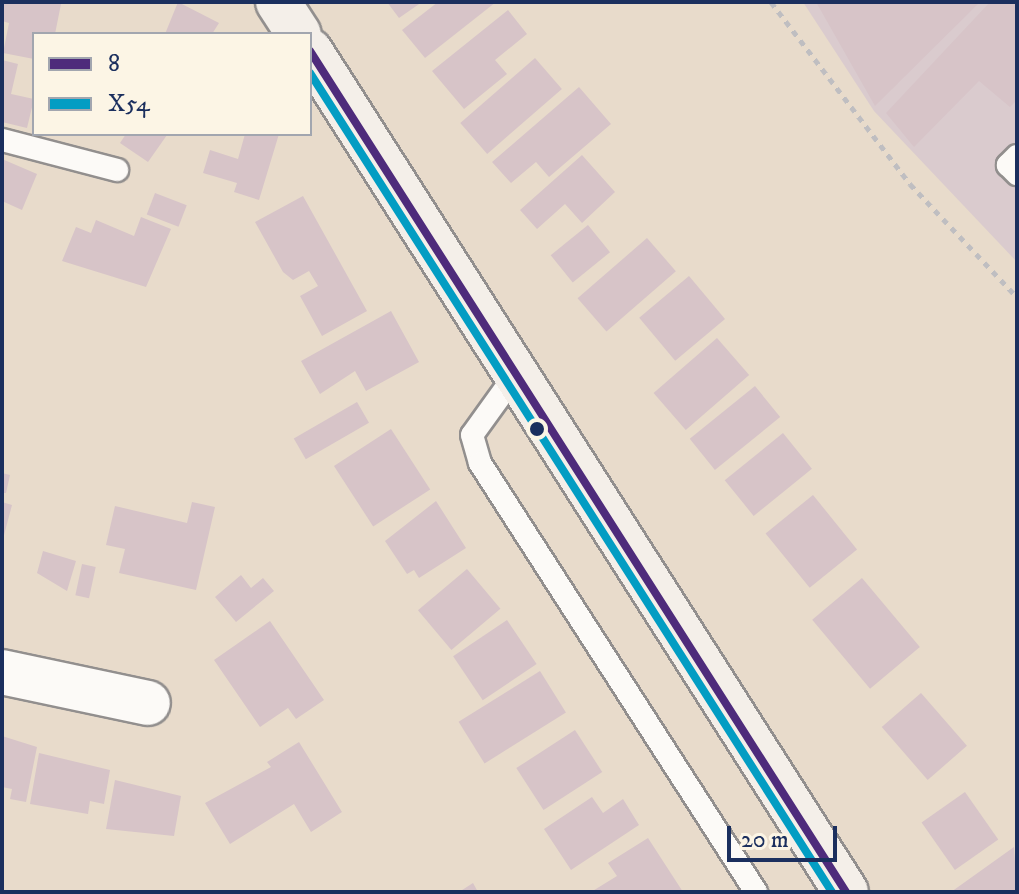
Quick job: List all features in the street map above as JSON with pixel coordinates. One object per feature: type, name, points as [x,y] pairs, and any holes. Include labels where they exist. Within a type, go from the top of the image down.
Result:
[{"type":"main road","points":[[278,2],[298,32]]},
{"type":"main road","points":[[312,54],[516,374],[831,886]]},
{"type":"street","points":[[2,672],[148,703]]},
{"type":"lane","points":[[2,140],[117,170]]},
{"type":"lane","points":[[1017,156],[1008,165],[1017,174]]},
{"type":"lane","points":[[516,374],[472,435],[480,463],[756,892]]},
{"type":"path","points":[[771,2],[910,184],[1017,297]]},
{"type":"shaded area","points":[[803,2],[1017,2],[1017,262],[874,111]]},
{"type":"building","points":[[2,2],[61,4],[55,32],[32,32],[32,59],[3,53],[9,23],[2,21]]},
{"type":"building","points":[[178,2],[219,23],[213,32],[166,32]]},
{"type":"building","points":[[387,2],[422,2],[399,18]]},
{"type":"building","points":[[438,2],[496,2],[425,58],[402,30]]},
{"type":"building","points":[[816,2],[980,2],[875,106]]},
{"type":"building","points":[[990,2],[1017,2],[1017,100],[1010,107],[979,81],[914,147],[886,113]]},
{"type":"building","points":[[508,10],[527,34],[495,60],[507,74],[464,109],[432,71]]},
{"type":"building","points":[[535,58],[562,89],[487,154],[460,123]]},
{"type":"building","points":[[2,60],[18,64],[11,94],[32,99],[32,107],[27,128],[2,122]]},
{"type":"building","points":[[579,87],[611,124],[549,177],[536,162],[511,183],[492,162]]},
{"type":"building","points":[[125,136],[166,136],[148,162],[120,143]]},
{"type":"building","points":[[244,136],[278,136],[259,200],[234,192],[237,183],[203,173],[210,150],[238,159]]},
{"type":"building","points":[[582,155],[615,192],[582,223],[565,204],[537,229],[520,210]]},
{"type":"building","points":[[2,159],[37,174],[22,210],[2,201]]},
{"type":"building","points":[[155,193],[187,205],[178,227],[147,214]]},
{"type":"building","points":[[303,196],[367,311],[322,336],[300,296],[318,286],[309,271],[293,280],[283,272],[255,222]]},
{"type":"building","points":[[141,217],[171,229],[146,287],[62,261],[76,227],[91,233],[96,220],[134,236]]},
{"type":"building","points":[[588,225],[610,252],[573,282],[551,255]]},
{"type":"building","points":[[647,238],[676,271],[606,332],[578,298]]},
{"type":"building","points":[[689,276],[725,319],[675,361],[639,318]]},
{"type":"building","points":[[391,311],[419,362],[366,391],[355,371],[320,394],[301,361]]},
{"type":"building","points":[[717,338],[749,375],[686,430],[654,393]]},
{"type":"building","points":[[755,386],[780,417],[715,470],[690,439]]},
{"type":"building","points":[[357,402],[369,423],[306,459],[294,438]]},
{"type":"building","points":[[391,429],[430,489],[373,526],[334,466]]},
{"type":"building","points":[[783,433],[812,469],[754,516],[725,480]]},
{"type":"building","points":[[2,473],[10,475],[6,493],[2,493]]},
{"type":"building","points":[[813,495],[857,549],[810,588],[766,533]]},
{"type":"building","points":[[436,501],[466,548],[419,578],[414,570],[407,574],[385,541]]},
{"type":"building","points":[[2,502],[12,505],[3,539],[2,538]]},
{"type":"building","points":[[192,502],[215,507],[196,590],[119,573],[125,549],[106,545],[115,506],[187,523]]},
{"type":"building","points":[[43,551],[76,561],[67,591],[37,573]]},
{"type":"building","points":[[82,564],[96,567],[89,598],[75,595]]},
{"type":"building","points":[[467,569],[500,609],[451,650],[418,610]]},
{"type":"building","points":[[241,575],[251,588],[263,578],[274,591],[236,622],[215,597]]},
{"type":"building","points":[[862,578],[920,647],[870,689],[812,620]]},
{"type":"building","points":[[507,620],[537,664],[483,700],[453,656]]},
{"type":"building","points":[[270,621],[324,700],[296,719],[288,708],[260,727],[214,660]]},
{"type":"building","points":[[540,671],[566,713],[485,763],[459,722]]},
{"type":"building","points":[[921,693],[967,746],[928,780],[882,727]]},
{"type":"building","points":[[575,730],[602,772],[544,810],[516,768]]},
{"type":"building","points":[[2,736],[37,747],[26,802],[10,799],[12,789],[2,787]]},
{"type":"building","points":[[299,742],[342,812],[311,832],[294,804],[230,844],[205,803],[271,767],[267,762]]},
{"type":"building","points":[[39,753],[110,770],[104,804],[90,801],[88,814],[30,804]]},
{"type":"building","points":[[115,780],[181,796],[174,836],[106,829]]},
{"type":"building","points":[[965,792],[998,840],[955,870],[922,822]]},
{"type":"building","points":[[592,797],[603,813],[623,799],[639,825],[571,870],[544,829]]},
{"type":"building","points":[[648,838],[683,892],[591,892],[617,876],[608,863]]},
{"type":"building","points":[[1014,847],[1017,892],[951,892]]},
{"type":"building","points":[[473,883],[478,892],[459,892]]},
{"type":"transit line","name":"8","points":[[312,54],[846,892]]},
{"type":"transit line","name":"X54","points":[[312,76],[832,892]]}]
